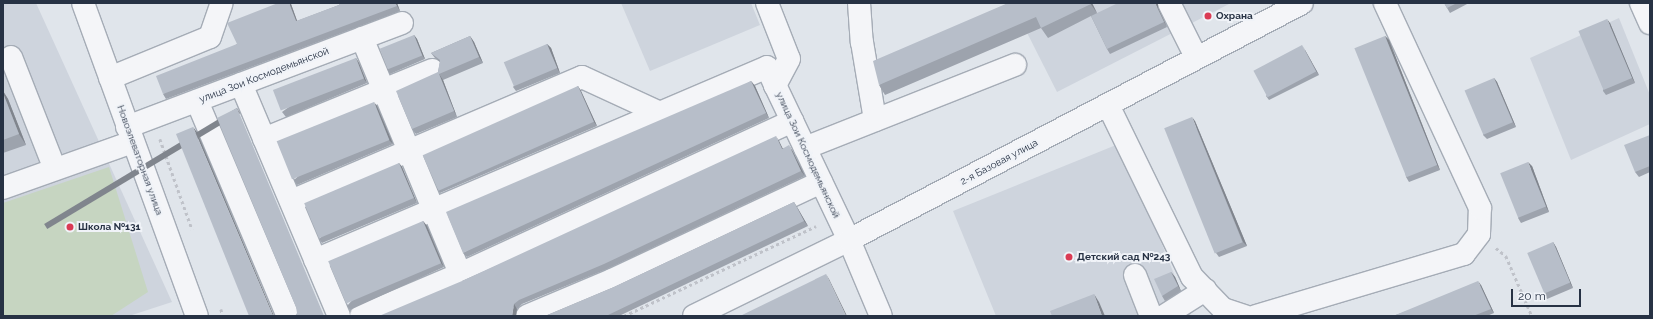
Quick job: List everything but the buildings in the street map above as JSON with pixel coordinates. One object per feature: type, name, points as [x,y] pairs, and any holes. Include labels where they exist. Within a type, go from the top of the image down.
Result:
[{"type":"street","name":"Новоэлеваторная улица","points":[[83,3],[197,316]]},
{"type":"street","points":[[110,78],[210,37],[222,3]]},
{"type":"street","name":"улица Зои Космодемьянской","points":[[767,3],[789,59],[775,85],[849,240],[881,316]]},
{"type":"street","points":[[859,3],[862,42],[875,120]]},
{"type":"street","points":[[1169,3],[1196,57]]},
{"type":"street","name":"2-я Базовая улица","points":[[694,316],[849,240],[1108,105],[1196,57],[1302,3]]},
{"type":"street","points":[[1256,316],[1464,254],[1479,234],[1480,208],[1385,3]]},
{"type":"street","points":[[1641,3],[1650,23]]},
{"type":"street","name":"улица Зои Космодемьянской","points":[[3,188],[55,168],[130,135],[152,118],[402,23]]},
{"type":"street","points":[[362,38],[460,274]]},
{"type":"street","points":[[11,57],[55,168]]},
{"type":"street","points":[[805,148],[1015,65]]},
{"type":"street","points":[[315,260],[767,67],[775,85]]},
{"type":"street","points":[[264,139],[432,70]]},
{"type":"street","points":[[291,201],[582,77],[660,113]]},
{"type":"street","points":[[241,84],[339,316]]},
{"type":"street","points":[[197,101],[288,316]]},
{"type":"street","points":[[1108,105],[1192,276],[1223,309],[1245,316]]},
{"type":"street","points":[[362,316],[460,274],[792,120]]},
{"type":"street","points":[[527,316],[612,280],[821,182]]},
{"type":"street","points":[[1135,275],[1151,316]]},
{"type":"street","points":[[1164,316],[1205,290]]},
{"type":"path","points":[[152,118],[194,235]]},
{"type":"path","points":[[624,316],[824,223]]},
{"type":"path","points":[[1479,234],[1506,256],[1532,316]]},
{"type":"path","points":[[218,301],[223,316]]},
{"type":"shaded area","name":"Школа №131","points":[[3,3],[36,3],[172,302],[129,316],[3,316]]},
{"type":"shaded area","points":[[621,3],[751,3],[760,25],[650,71]]},
{"type":"shaded area","points":[[1012,3],[1231,3],[1057,92]]},
{"type":"shaded area","points":[[1619,18],[1650,95],[1650,124],[1571,160],[1530,58]]},
{"type":"shaded area","name":"Детский сад №243","points":[[1121,143],[1191,316],[996,316],[953,211]]},
{"type":"green space","points":[[109,167],[148,292],[111,316],[3,316],[3,203]]},
{"type":"place","name":"Охрана","points":[[1208,16]]},
{"type":"place","name":"Школа №131","points":[[70,227]]},
{"type":"place","name":"Детский сад №243","points":[[1069,257]]}]
